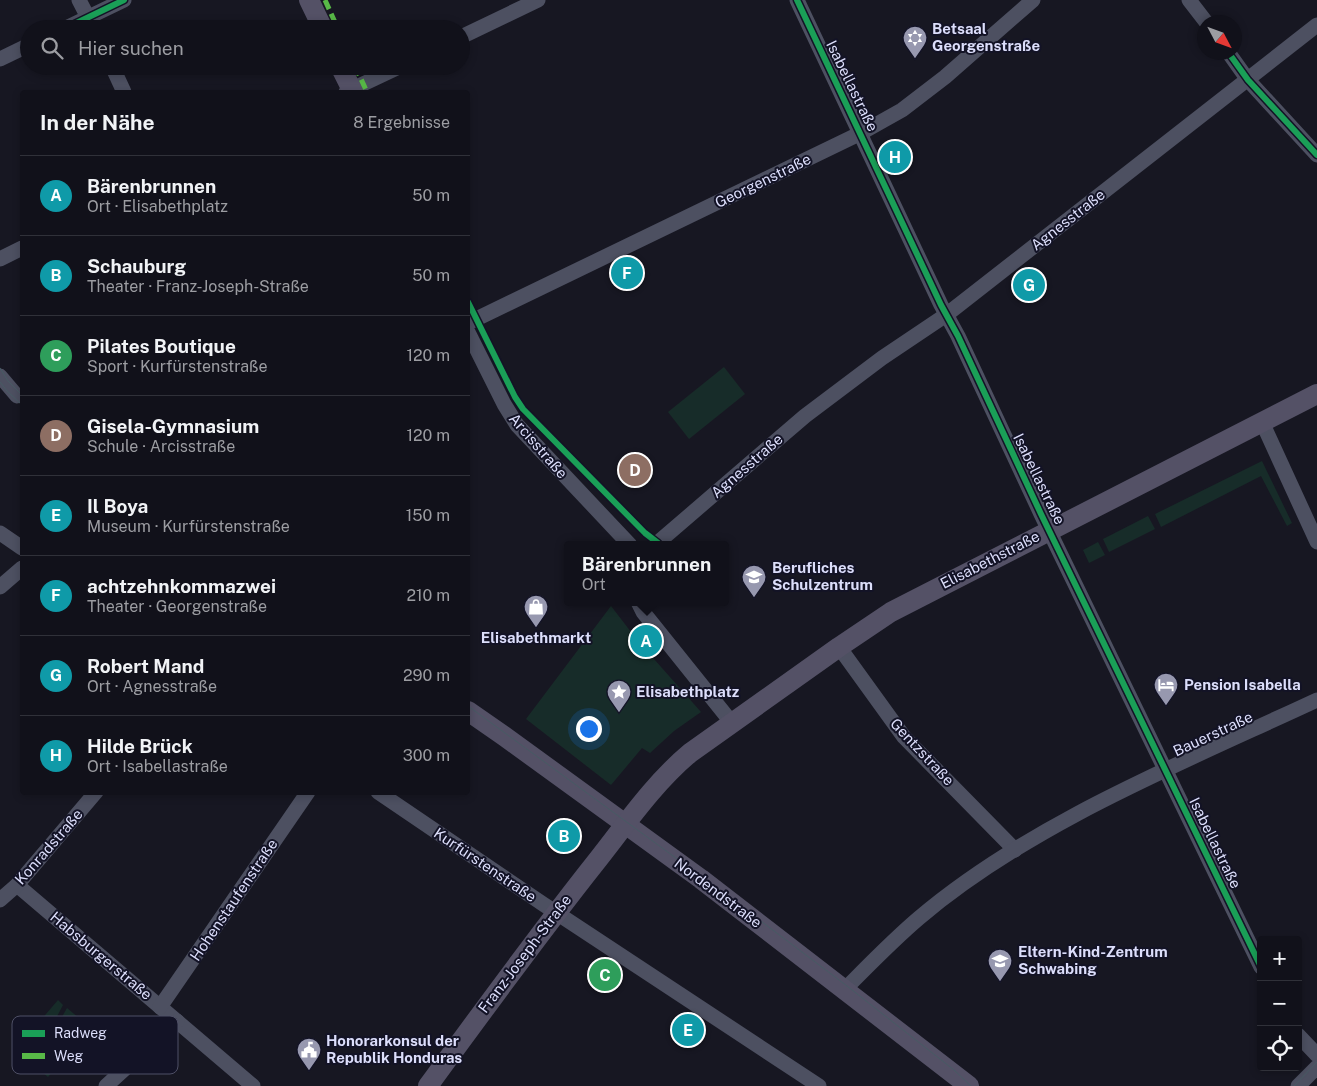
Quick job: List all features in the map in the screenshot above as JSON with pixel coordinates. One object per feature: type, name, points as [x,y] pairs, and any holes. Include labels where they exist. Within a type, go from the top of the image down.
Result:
[{"type":"main road","points":[[309,0],[319,20]]},
{"type":"main road","points":[[343,75],[349,90]]},
{"type":"main road","name":"Elisabethstraße","points":[[732,724],[891,612],[1317,394]]},
{"type":"main road","name":"Nordendstraße","points":[[470,712],[701,879],[845,989],[966,1085]]},
{"type":"main road","points":[[625,824],[671,770],[690,753],[732,724]]},
{"type":"main road","name":"Franz-Joseph-Straße","points":[[428,1086],[556,912],[625,824]]},
{"type":"street","points":[[79,0],[89,20]]},
{"type":"street","points":[[95,20],[124,0]]},
{"type":"street","points":[[470,33],[538,0]]},
{"type":"street","name":"Isabellastraße","points":[[797,0],[1049,530],[1257,959]]},
{"type":"street","name":"Georgenstraße","points":[[470,322],[861,133],[902,110],[945,77],[1033,0]]},
{"type":"street","points":[[1189,0],[1201,15]]},
{"type":"street","name":"Agnesstraße","points":[[660,541],[805,416],[882,358],[946,315],[1317,26]]},
{"type":"street","points":[[0,59],[20,49]]},
{"type":"street","points":[[1234,60],[1248,80],[1317,155]]},
{"type":"street","points":[[116,75],[123,90]]},
{"type":"street","points":[[354,90],[383,75]]},
{"type":"street","points":[[0,258],[20,249]]},
{"type":"street","name":"Arcisstraße","points":[[470,336],[504,404],[517,425],[626,541]]},
{"type":"street","points":[[0,376],[20,398]]},
{"type":"street","points":[[0,388],[20,398]]},
{"type":"street","points":[[1262,422],[1317,542]]},
{"type":"street","points":[[0,533],[20,547]]},
{"type":"street","points":[[0,587],[20,570]]},
{"type":"street","points":[[640,606],[732,724]]},
{"type":"street","name":"Gentzstraße","points":[[839,647],[849,664],[904,737],[1015,850]]},
{"type":"street","name":"Bauerstraße","points":[[845,989],[919,918],[964,884],[1015,850],[1087,810],[1166,770],[1317,700]]},
{"type":"street","name":"Konradstraße","points":[[0,900],[17,885],[93,795]]},
{"type":"street","name":"Hohenstaufenstraße","points":[[160,1007],[306,795]]},
{"type":"street","name":"Kurfürstenstraße","points":[[382,795],[819,1086]]},
{"type":"street","name":"Habsburgerstraße","points":[[17,885],[170,1016]]},
{"type":"street","name":"Habsburgerstraße","points":[[178,1023],[253,1086]]},
{"type":"street","points":[[1302,1039],[1317,1055]]},
{"type":"street","points":[[1298,1086],[1317,1066]]},
{"type":"street","points":[[106,1086],[119,1074]]},
{"type":"green space","points":[[724,367],[745,394],[689,439],[668,412]]},
{"type":"green space","points":[[1262,461],[1292,523],[1287,526],[1261,476],[1161,527],[1155,514]]},
{"type":"green space","points":[[1148,516],[1155,529],[1109,552],[1103,539]]},
{"type":"green space","points":[[1098,542],[1105,555],[1089,563],[1083,550]]},
{"type":"green space","points":[[611,606],[638,641],[701,712],[674,731],[650,753],[642,748],[611,785],[526,719]]},
{"type":"green space","points":[[58,1000],[63,1005],[57,1016],[44,1016]]},
{"type":"green space","points":[[67,1008],[76,1016],[62,1016]]},
{"type":"tram line","points":[[0,368],[8,381],[20,393]]},
{"type":"tram line","points":[[0,382],[20,403]]},
{"type":"tram line","points":[[470,707],[721,891],[847,986],[954,1070],[971,1086]]},
{"type":"tram line","points":[[1294,1086],[1317,1062]]},
{"type":"marked path","points":[[325,0],[334,20]]},
{"type":"marked path","points":[[359,75],[366,90]]},
{"type":"cycle path","points":[[83,20],[124,0]]},
{"type":"cycle path","points":[[797,0],[1041,514],[1257,959]]},
{"type":"cycle path","points":[[1234,60],[1248,80],[1317,155]]},
{"type":"cycle path","points":[[470,306],[515,397],[523,409],[645,533],[655,541]]},
{"type":"place","name":"Betsaal Georgenstraße","points":[[915,59]]},
{"type":"place","name":"Hilde Brück","points":[[895,157]]},
{"type":"place","name":"achtzehnkommazwei","points":[[627,273]]},
{"type":"place","name":"Robert Mand","points":[[1029,285]]},
{"type":"place","name":"Gisela-Gymnasium","points":[[635,470]]},
{"type":"place","name":"Berufliches Schulzentrum","points":[[754,598]]},
{"type":"place","name":"Elisabethmarkt","points":[[536,628]]},
{"type":"place","name":"Bärenbrunnen","points":[[646,641]]},
{"type":"place","name":"Pension Isabella","points":[[1166,706]]},
{"type":"place","name":"Elisabethplatz","points":[[619,713]]},
{"type":"place","name":"Schauburg","points":[[564,836]]},
{"type":"place","name":"Pilates Boutique","points":[[605,975]]},
{"type":"place","name":"Eltern-Kind-Zentrum Schwabing","points":[[1000,982]]},
{"type":"place","name":"Il Boya","points":[[688,1030]]},
{"type":"place","name":"Honorarkonsul der Republik Honduras","points":[[309,1071]]}]
